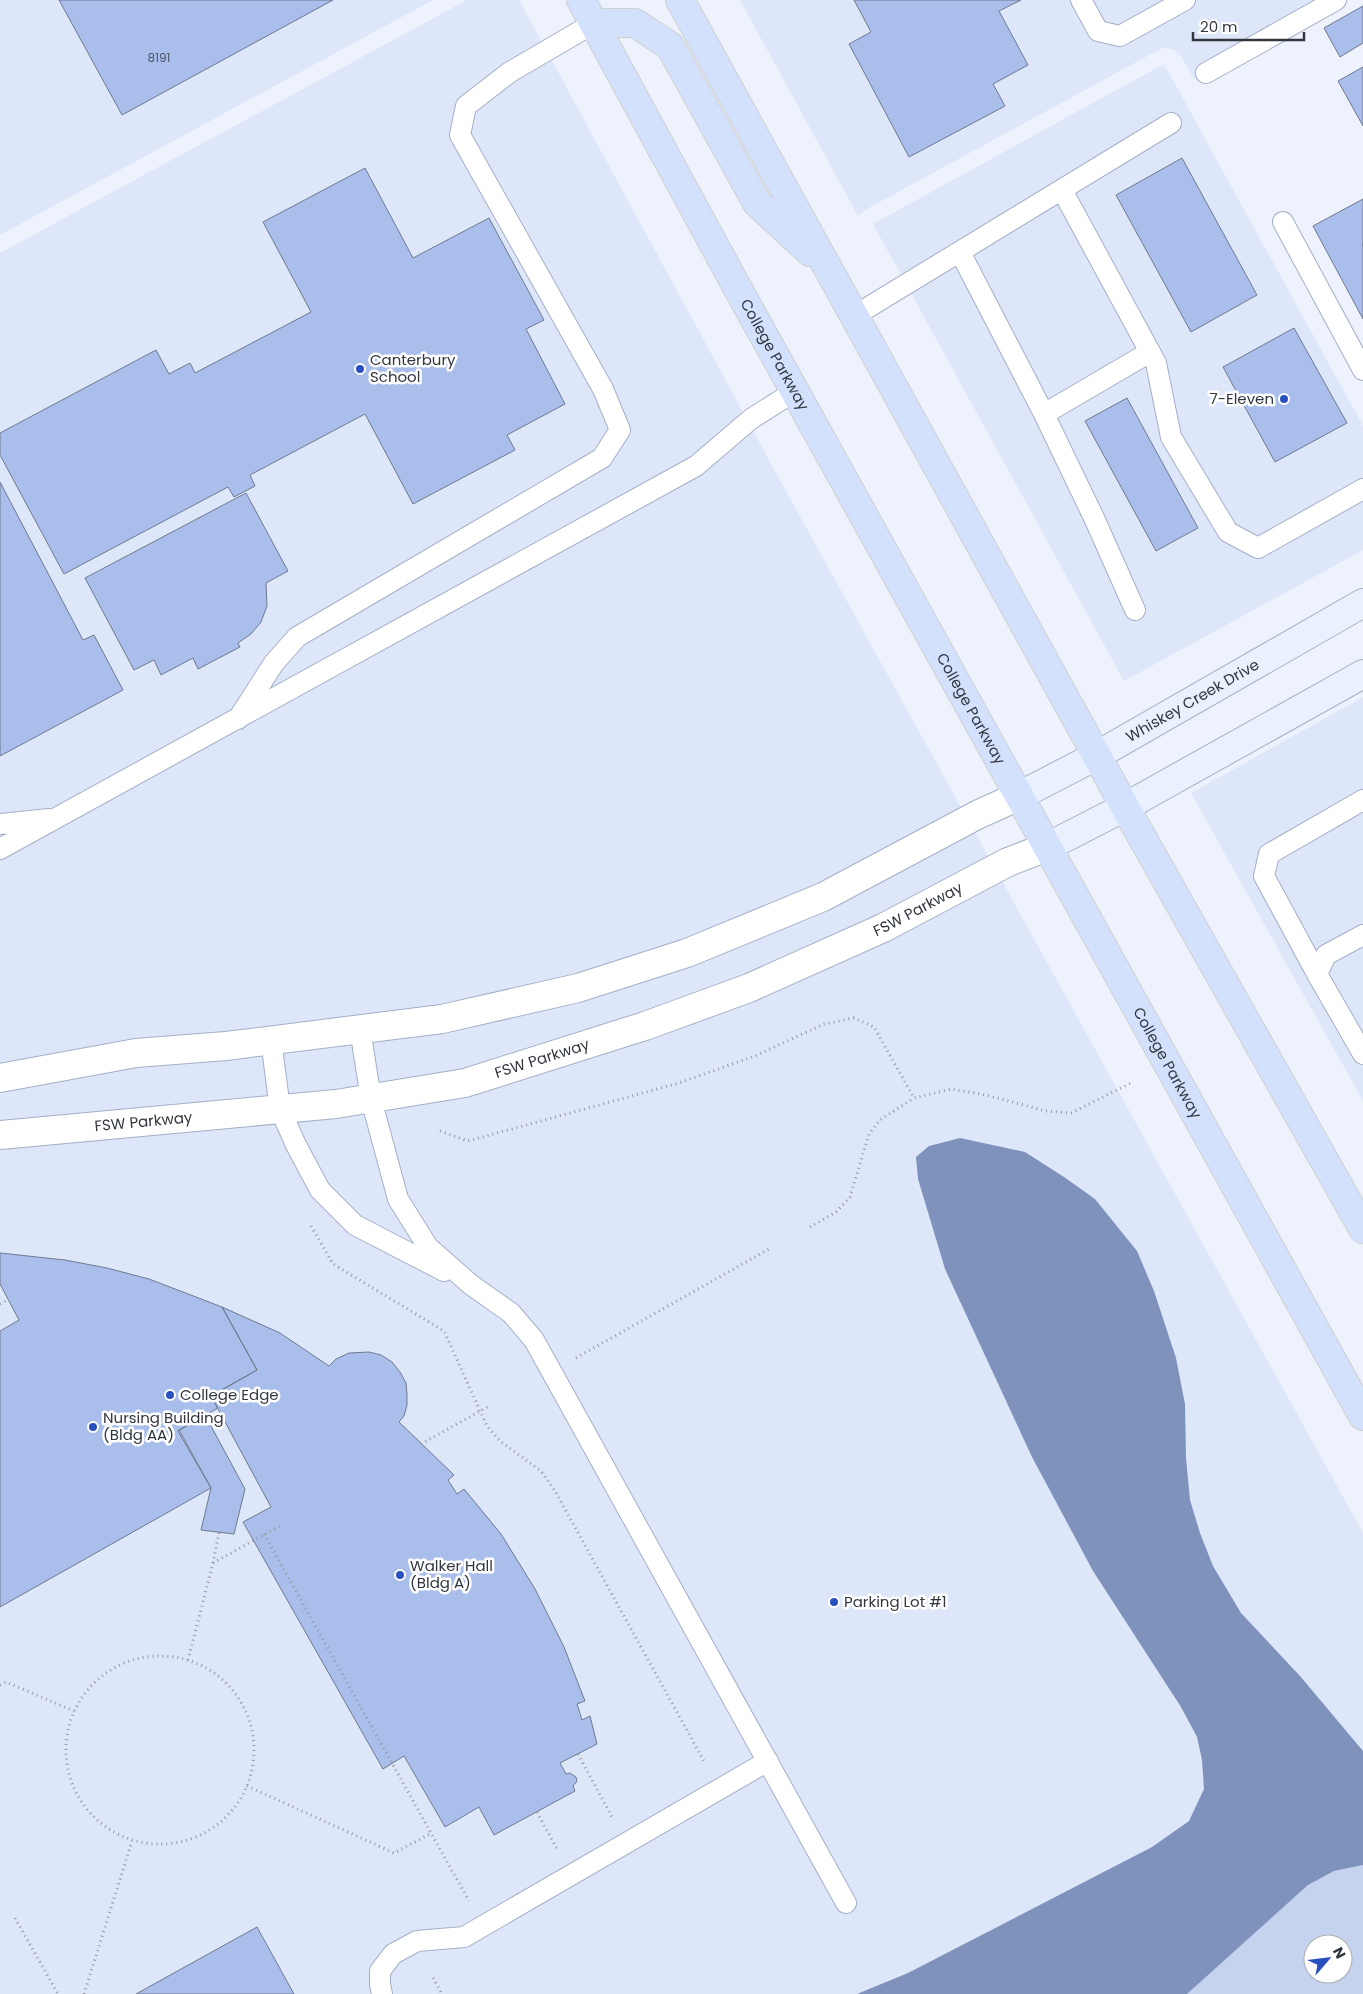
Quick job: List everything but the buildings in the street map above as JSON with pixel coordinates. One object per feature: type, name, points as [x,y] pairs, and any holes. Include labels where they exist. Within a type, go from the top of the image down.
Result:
[{"type":"main road","points":[[680,0],[1096,756],[1363,1229]]},
{"type":"main road","points":[[587,12],[635,23],[670,46],[757,203],[826,266]]},
{"type":"main road","name":"College Parkway","points":[[587,12],[1363,1416]]},
{"type":"street","name":"Whiskey Creek Drive","points":[[1019,796],[1096,756],[1363,603]]},
{"type":"street","points":[[1048,846],[1125,807],[1363,674]]},
{"type":"street","points":[[0,1078],[136,1053],[226,1046],[442,1019],[578,988],[687,953],[823,897],[977,815],[1019,796]]},
{"type":"street","name":"FSW Parkway","points":[[0,1135],[336,1104],[465,1083],[645,1026],[732,994],[883,928],[1008,862],[1048,846]]},
{"type":"lane","points":[[1081,0],[1098,31],[1120,36],[1185,0]]},
{"type":"lane","points":[[1206,73],[1336,0]]},
{"type":"lane","points":[[238,719],[274,663],[298,637],[602,458],[620,430],[603,389],[460,135],[466,106],[587,12]]},
{"type":"lane","points":[[854,316],[1171,123]]},
{"type":"lane","points":[[1062,190],[1156,363],[1171,437],[1228,532],[1258,548],[1363,489]]},
{"type":"lane","points":[[1283,222],[1363,370]]},
{"type":"lane","points":[[960,252],[1044,414],[1095,520],[1135,610]]},
{"type":"lane","points":[[1044,414],[1150,352]]},
{"type":"lane","points":[[0,849],[696,466],[751,418],[795,391]]},
{"type":"lane","points":[[1363,800],[1269,854],[1264,876],[1316,974],[1363,1054]]},
{"type":"lane","points":[[0,824],[58,817]]},
{"type":"lane","points":[[1316,974],[1326,955],[1363,935]]},
{"type":"lane","points":[[360,1029],[371,1099],[398,1198],[428,1247],[470,1284],[511,1313],[534,1340],[846,1903]]},
{"type":"lane","points":[[271,1040],[280,1110],[320,1190],[355,1225],[470,1284]]},
{"type":"lane","points":[[382,1994],[380,1971],[393,1954],[417,1941],[464,1937],[768,1761]]},
{"type":"path","points":[[440,1131],[468,1141],[661,1088],[755,1056],[824,1024],[854,1018],[874,1027],[914,1098]]},
{"type":"path","points":[[810,1227],[836,1212],[850,1196],[869,1134],[880,1120],[914,1098],[951,1089],[1046,1111],[1071,1113],[1131,1082]]},
{"type":"path","points":[[308,1220],[333,1264],[444,1331],[487,1426],[500,1441],[541,1470],[555,1491],[708,1769]]},
{"type":"path","points":[[570,1361],[769,1249]]},
{"type":"path","points":[[0,1304],[8,1300]]},
{"type":"path","points":[[421,1444],[491,1405]]},
{"type":"path","points":[[214,1564],[280,1526]]},
{"type":"path","points":[[188,1660],[214,1564],[219,1532]]},
{"type":"path","points":[[264,1534],[469,1902],[477,1898]]},
{"type":"path","points":[[160,1655],[188,1660],[221,1678],[242,1703],[254,1741],[252,1774],[239,1804],[216,1828],[196,1839],[164,1845],[132,1841],[102,1825],[80,1801],[66,1766],[67,1732],[78,1701],[100,1676],[129,1661],[160,1655]]},
{"type":"path","points":[[0,1679],[74,1711]]},
{"type":"path","points":[[0,1685],[6,1682]]},
{"type":"path","points":[[578,1754],[615,1821]]},
{"type":"path","points":[[247,1786],[394,1854],[430,1834]]},
{"type":"path","points":[[537,1812],[559,1852]]},
{"type":"path","points":[[84,1994],[132,1841]]},
{"type":"path","points":[[15,1918],[58,1994]]},
{"type":"path","points":[[433,1978],[442,1994]]},
{"type":"shaded area","points":[[0,0],[433,0],[0,235]]},
{"type":"shaded area","points":[[467,0],[519,0],[782,484],[1363,1533],[1363,1994],[0,1994],[0,253]]},
{"type":"shaded area","points":[[740,0],[1342,0],[1194,79],[1181,56],[1173,49],[1162,48],[865,210],[858,216]]},
{"type":"shaded area","points":[[1164,64],[1363,426],[1363,550],[1124,681],[873,224]]},
{"type":"shaded area","points":[[1363,697],[1363,1101],[1191,793]]},
{"type":"shaded area","points":[[960,1138],[1025,1152],[1095,1199],[1137,1251],[1154,1291],[1176,1358],[1185,1404],[1186,1458],[1190,1500],[1213,1566],[1241,1613],[1300,1676],[1363,1751],[1363,1865],[1334,1871],[1308,1885],[1187,1994],[857,1994],[908,1973],[1152,1847],[1189,1821],[1204,1789],[1202,1760],[1197,1737],[1181,1707],[1093,1571],[1032,1457],[945,1269],[918,1179],[916,1157],[929,1146]]},
{"type":"shaded area","points":[[1363,1865],[1363,1994],[1187,1994],[1308,1885],[1334,1871]]},
{"type":"place","name":"Canterbury School","points":[[360,369]]},
{"type":"place","name":"7-Eleven","points":[[1284,399]]},
{"type":"place","name":"College Edge","points":[[170,1395]]},
{"type":"place","name":"Nursing Building (Bldg AA)","points":[[93,1427]]},
{"type":"place","name":"Walker Hall (Bldg A)","points":[[400,1575]]},
{"type":"place","name":"Parking Lot #1","points":[[834,1602]]}]
